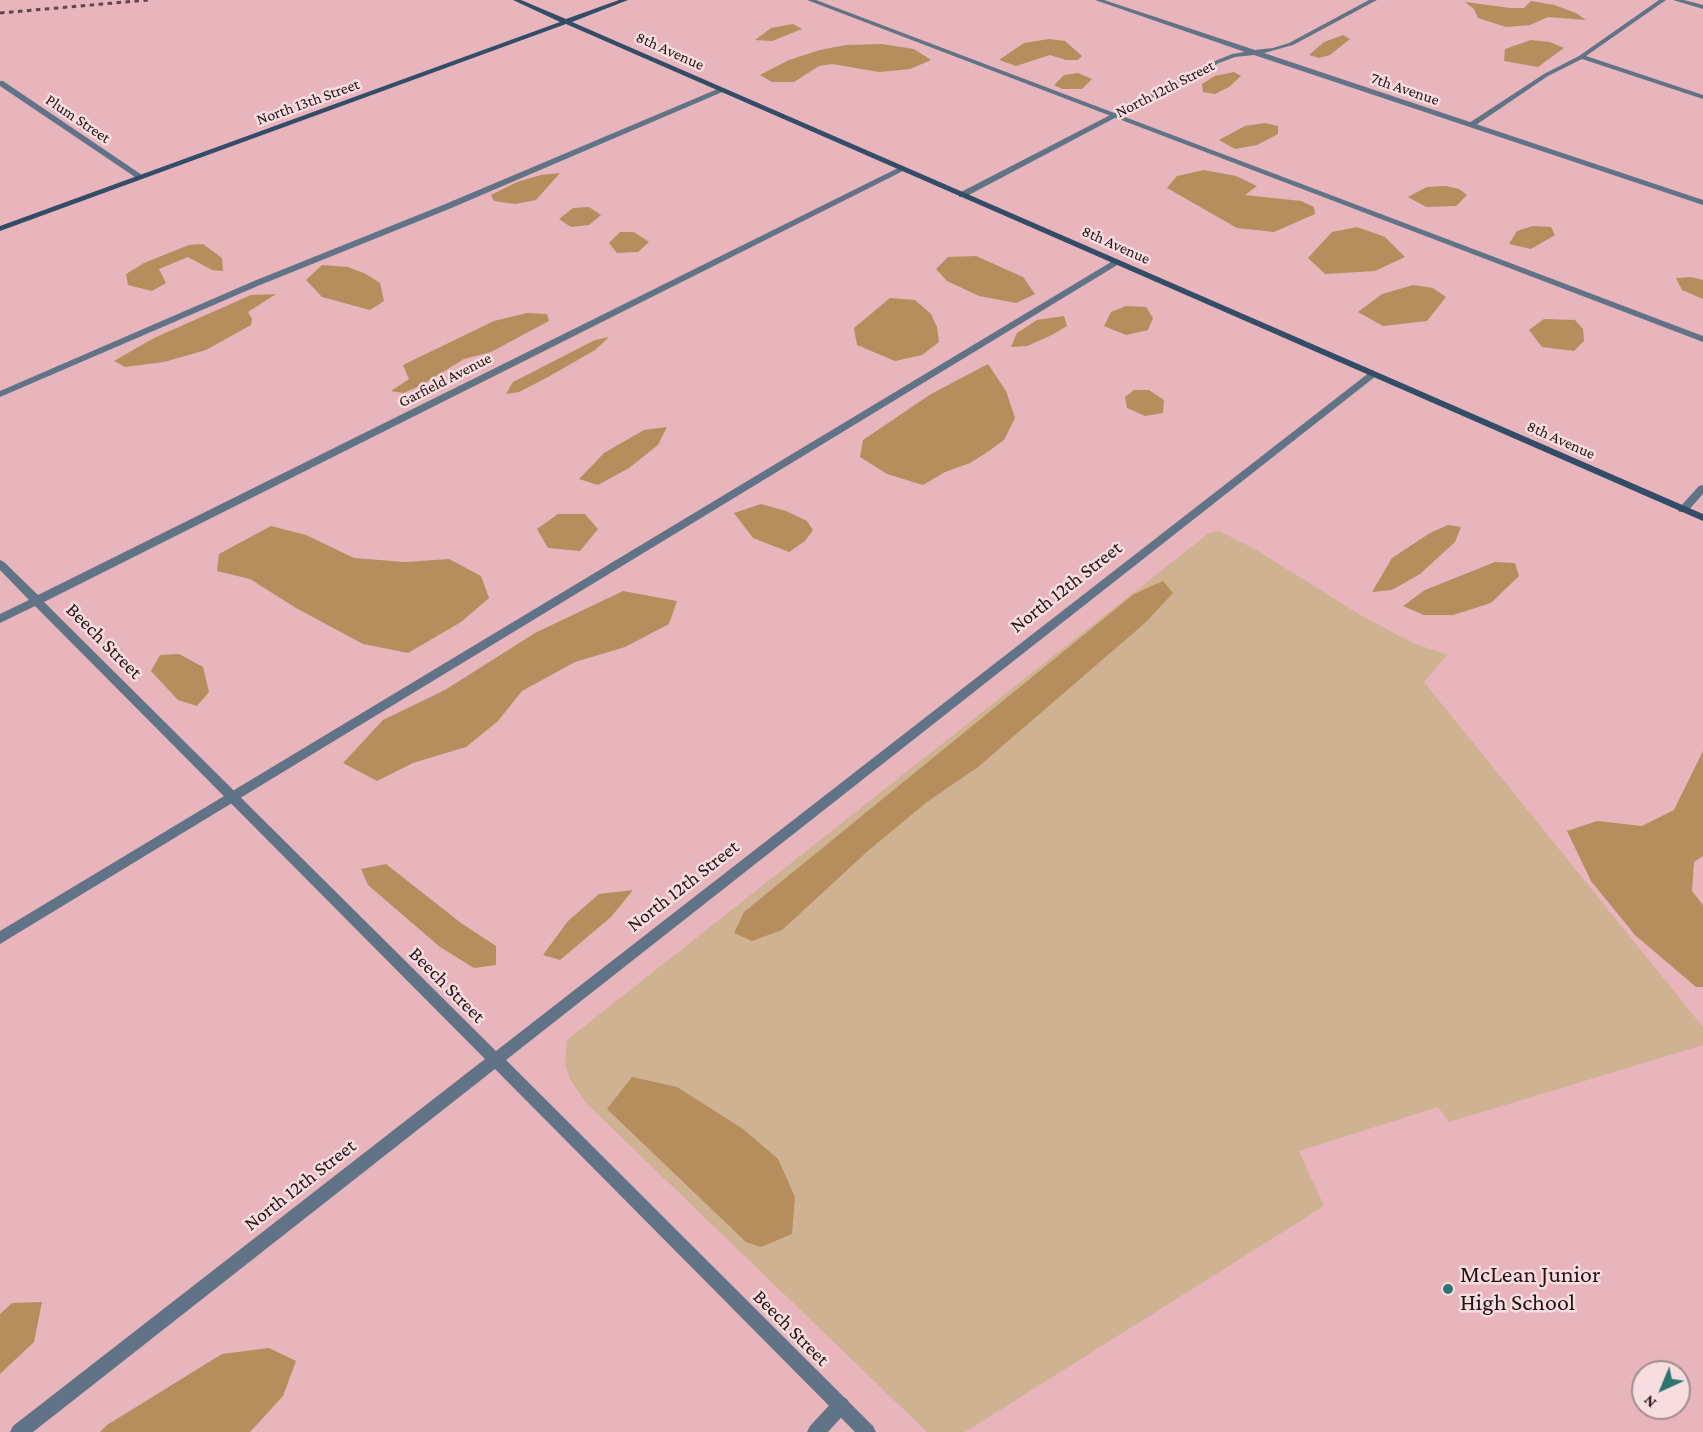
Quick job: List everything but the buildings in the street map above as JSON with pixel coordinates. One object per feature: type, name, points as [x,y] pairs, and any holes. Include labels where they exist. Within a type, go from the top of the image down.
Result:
[{"type":"street","name":"8th Avenue","points":[[516,0],[1703,518]]},
{"type":"street","name":"North 13th Street","points":[[0,229],[625,0]]},
{"type":"street","points":[[810,0],[1703,339]]},
{"type":"street","name":"7th Avenue","points":[[1098,0],[1703,203]]},
{"type":"street","name":"North 12th Street","points":[[962,195],[1217,62],[1291,44],[1374,0]]},
{"type":"street","points":[[1470,125],[1546,75],[1581,57],[1663,0]]},
{"type":"street","points":[[1676,0],[1703,7]]},
{"type":"street","points":[[1581,57],[1703,97]]},
{"type":"street","name":"Plum Street","points":[[0,83],[141,177]]},
{"type":"street","points":[[0,394],[257,283],[447,207],[723,90]]},
{"type":"street","name":"Garfield Avenue","points":[[0,619],[903,169]]},
{"type":"street","points":[[0,938],[1116,262]]},
{"type":"street","name":"North 12th Street","points":[[19,1432],[1373,374]]},
{"type":"street","points":[[1683,510],[1703,488]]},
{"type":"street","name":"Beech Street","points":[[0,564],[867,1432]]},
{"type":"street","points":[[816,1432],[841,1405]]},
{"type":"shaded area","points":[[1531,1],[1554,5],[1576,13],[1586,20],[1548,17],[1530,25],[1506,27],[1478,18],[1474,9],[1465,2],[1524,8]]},
{"type":"shaded area","points":[[793,24],[802,29],[772,41],[755,40],[771,28]]},
{"type":"shaded area","points":[[1343,35],[1350,39],[1330,55],[1319,58],[1309,55],[1324,42]]},
{"type":"shaded area","points":[[1049,39],[1065,41],[1082,56],[1078,60],[1066,60],[1050,55],[1016,66],[999,60],[1024,43]]},
{"type":"shaded area","points":[[1531,40],[1550,42],[1564,48],[1538,67],[1504,61],[1505,49]]},
{"type":"shaded area","points":[[882,44],[914,49],[931,60],[910,69],[879,72],[832,64],[819,66],[794,82],[772,82],[760,75],[789,60],[820,50],[846,45]]},
{"type":"shaded area","points":[[1234,72],[1241,76],[1229,87],[1215,94],[1203,92],[1202,84],[1215,76]]},
{"type":"shaded area","points":[[1078,73],[1092,79],[1082,89],[1062,89],[1054,85],[1064,75]]},
{"type":"shaded area","points":[[1265,123],[1278,126],[1278,134],[1257,145],[1235,149],[1219,140],[1245,126]]},
{"type":"shaded area","points":[[1204,170],[1236,176],[1257,186],[1245,195],[1301,201],[1314,207],[1315,214],[1274,232],[1237,228],[1167,188],[1177,176]]},
{"type":"shaded area","points":[[560,173],[536,200],[515,204],[494,201],[491,195],[517,182],[541,175]]},
{"type":"shaded area","points":[[1446,186],[1459,189],[1467,195],[1456,206],[1426,207],[1408,197],[1427,187]]},
{"type":"shaded area","points":[[589,207],[601,215],[589,225],[571,227],[559,219],[573,208]]},
{"type":"shaded area","points":[[1533,226],[1551,227],[1555,235],[1531,249],[1509,244],[1517,231]]},
{"type":"shaded area","points":[[1357,227],[1385,237],[1405,257],[1375,271],[1325,274],[1308,258],[1332,232]]},
{"type":"shaded area","points":[[620,232],[634,232],[649,242],[638,252],[617,253],[609,243]]},
{"type":"shaded area","points":[[203,244],[222,258],[223,271],[212,270],[188,257],[159,269],[166,283],[152,291],[128,285],[126,274],[144,263],[189,245]]},
{"type":"shaded area","points":[[976,256],[1023,277],[1035,294],[1016,303],[979,296],[947,281],[936,269],[948,257]]},
{"type":"shaded area","points":[[322,265],[348,267],[366,274],[380,283],[384,301],[370,310],[322,297],[306,280]]},
{"type":"shaded area","points":[[1691,277],[1703,280],[1703,299],[1682,290],[1676,278]]},
{"type":"shaded area","points":[[1413,285],[1433,288],[1446,297],[1427,321],[1383,326],[1358,312],[1382,294]]},
{"type":"shaded area","points":[[276,294],[248,312],[252,319],[251,325],[206,350],[164,362],[125,367],[114,361],[154,338],[251,295]]},
{"type":"shaded area","points":[[890,298],[915,300],[931,314],[937,327],[939,342],[922,355],[895,361],[857,345],[854,328]]},
{"type":"shaded area","points":[[1126,306],[1146,307],[1153,318],[1148,330],[1126,335],[1104,326],[1111,312]]},
{"type":"shaded area","points":[[527,313],[547,314],[549,321],[491,352],[464,359],[420,386],[403,393],[391,391],[409,379],[403,365],[494,321]]},
{"type":"shaded area","points":[[1064,316],[1067,326],[1052,335],[1027,346],[1011,347],[1017,333],[1037,320]]},
{"type":"shaded area","points":[[1544,319],[1575,320],[1583,329],[1584,341],[1574,351],[1542,347],[1529,330]]},
{"type":"shaded area","points":[[609,337],[595,350],[548,377],[519,392],[506,394],[513,382],[595,340]]},
{"type":"shaded area","points":[[988,364],[1006,391],[1015,418],[1004,440],[989,451],[970,463],[945,472],[923,485],[887,474],[860,457],[863,440],[931,394]]},
{"type":"shaded area","points":[[1134,390],[1149,390],[1164,400],[1163,413],[1145,416],[1127,408],[1125,397]]},
{"type":"shaded area","points":[[667,427],[658,445],[629,468],[598,485],[579,479],[604,453],[644,430]]},
{"type":"shaded area","points":[[761,504],[786,511],[807,521],[813,530],[805,541],[789,552],[753,538],[734,513]]},
{"type":"shaded area","points":[[558,514],[585,514],[598,529],[580,551],[548,548],[537,529]]},
{"type":"shaded area","points":[[1448,525],[1461,527],[1455,542],[1420,574],[1392,590],[1372,592],[1392,558],[1430,533]]},
{"type":"shaded area","points":[[271,526],[306,535],[354,558],[405,562],[449,559],[481,576],[489,598],[461,622],[408,653],[363,644],[296,608],[250,579],[217,571],[219,554]]},
{"type":"shaded area","points":[[1219,531],[1253,548],[1362,616],[1413,643],[1447,655],[1424,682],[1703,1027],[1703,1045],[1449,1122],[1438,1107],[1299,1151],[1324,1206],[965,1432],[927,1432],[587,1104],[571,1081],[565,1064],[567,1040],[1209,533]]},
{"type":"shaded area","points":[[1495,562],[1515,563],[1519,576],[1491,603],[1453,615],[1424,615],[1403,606],[1425,590]]},
{"type":"shaded area","points":[[1163,581],[1173,593],[1145,623],[978,767],[927,802],[869,850],[782,930],[752,941],[734,933],[744,912],[1134,594]]},
{"type":"shaded area","points":[[623,591],[677,601],[669,624],[625,647],[575,662],[522,691],[498,721],[466,747],[413,763],[377,781],[343,763],[383,720],[445,690],[535,633]]},
{"type":"shaded area","points":[[179,654],[203,667],[209,692],[197,706],[178,700],[151,671],[160,655]]},
{"type":"shaded area","points":[[1703,751],[1703,856],[1694,862],[1692,891],[1703,905],[1703,987],[1696,987],[1635,935],[1591,881],[1567,831],[1597,821],[1642,826],[1674,810]]},
{"type":"shaded area","points":[[386,864],[461,923],[496,946],[496,965],[474,968],[440,947],[368,885],[361,869]]},
{"type":"shaded area","points":[[633,890],[611,917],[560,960],[543,955],[568,921],[599,894]]},
{"type":"shaded area","points":[[632,1077],[677,1087],[743,1129],[778,1159],[795,1197],[792,1234],[761,1247],[746,1242],[607,1109]]},
{"type":"shaded area","points":[[42,1302],[34,1342],[0,1374],[0,1314],[12,1303]]},
{"type":"shaded area","points":[[269,1348],[296,1361],[283,1396],[250,1432],[100,1432],[107,1425],[222,1354]]},
{"type":"railway","points":[[0,13],[148,0]]},
{"type":"place","name":"McLean Junior High School","points":[[1448,1289]]}]
